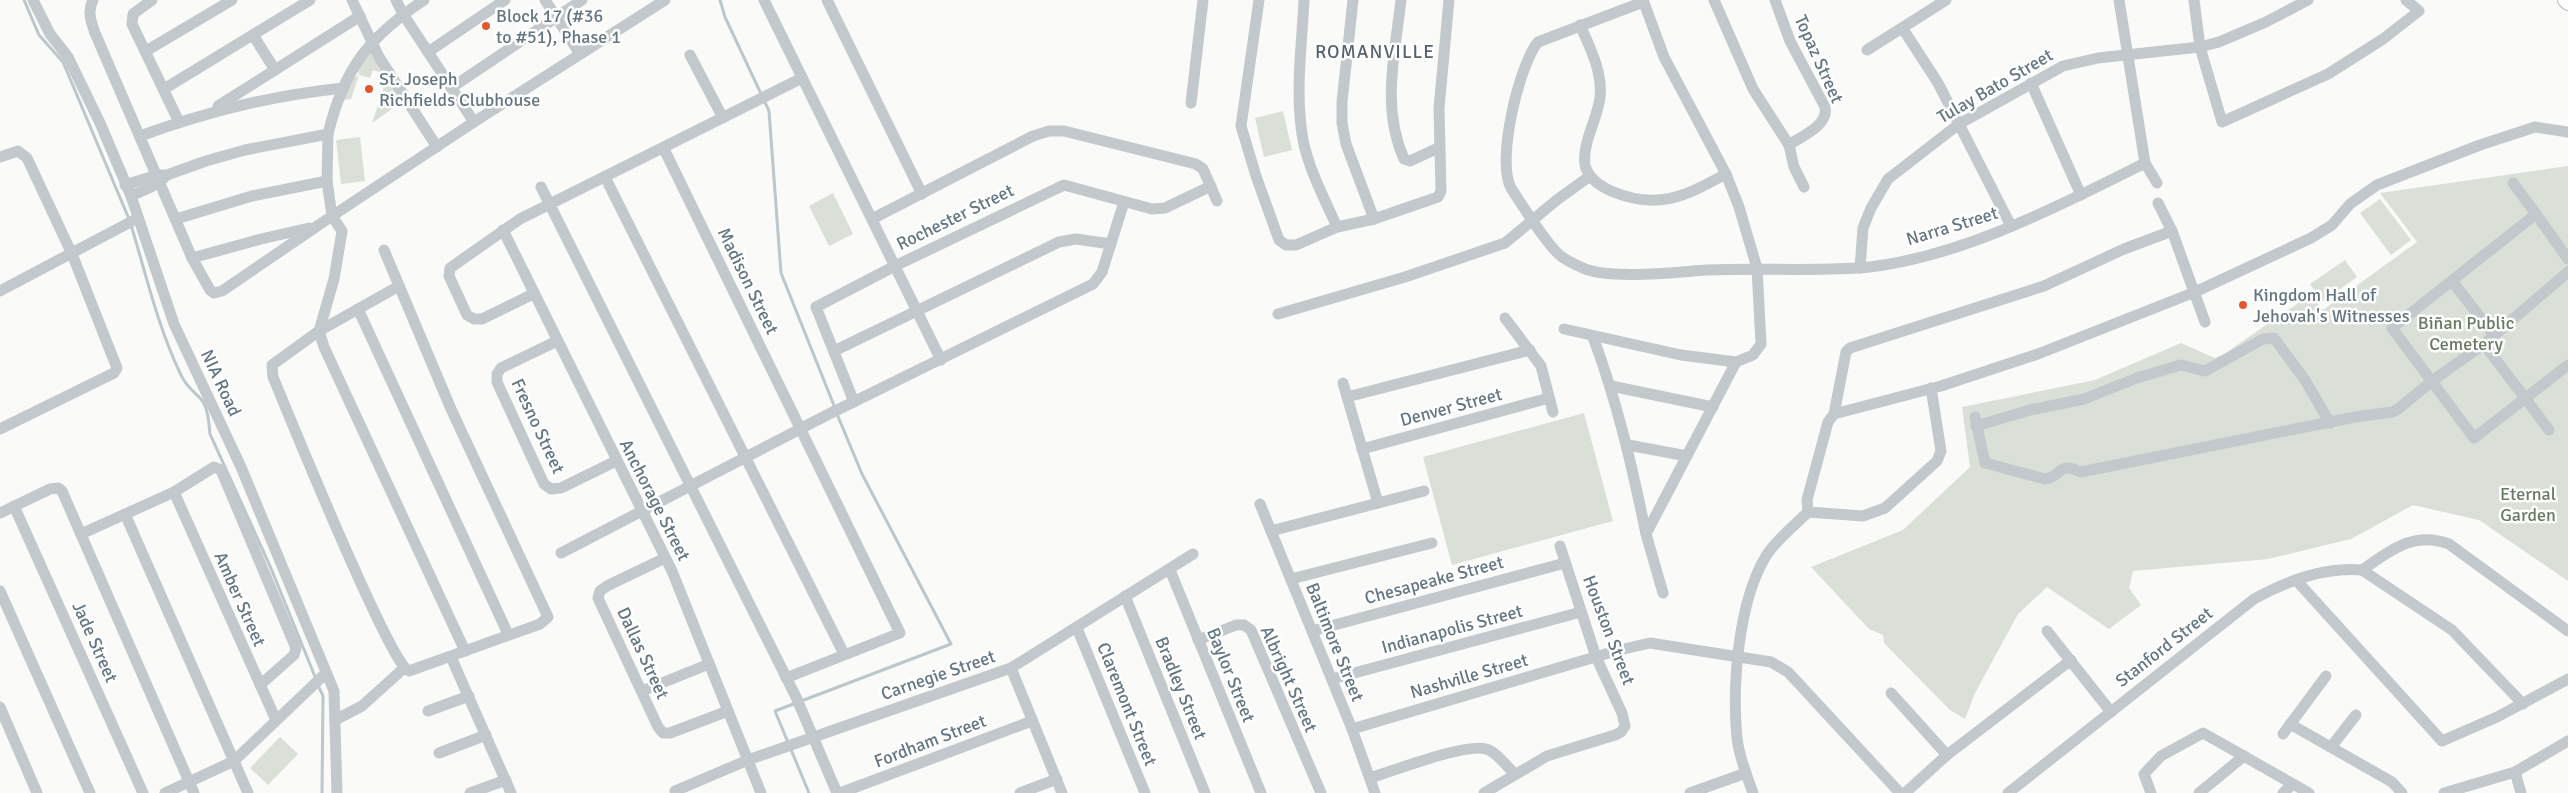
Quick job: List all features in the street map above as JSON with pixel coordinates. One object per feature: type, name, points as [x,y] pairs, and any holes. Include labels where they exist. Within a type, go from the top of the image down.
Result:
[{"type":"main road","points":[[2564,0],[2568,3]]},
{"type":"street","name":"NIA Road","points":[[33,0],[44,23],[68,57],[87,94],[131,196],[174,324],[241,467],[320,678],[334,691],[336,793]]},
{"type":"street","points":[[93,0],[90,7],[90,17],[95,33],[140,136],[161,178],[192,258],[210,290],[218,293],[474,122],[665,0]]},
{"type":"street","points":[[152,0],[133,14],[132,24],[178,122]]},
{"type":"street","points":[[146,51],[232,0]]},
{"type":"street","points":[[164,89],[310,0]]},
{"type":"street","points":[[352,0],[372,42],[437,147]]},
{"type":"street","points":[[396,0],[403,14],[474,122]]},
{"type":"street","points":[[424,0],[403,14],[372,42],[346,78],[328,134],[327,181],[332,216],[342,231],[334,278],[319,332],[465,652]]},
{"type":"street","points":[[428,52],[506,0]]},
{"type":"street","points":[[545,0],[580,54]]},
{"type":"street","points":[[451,88],[582,0]]},
{"type":"street","points":[[764,0],[941,360]]},
{"type":"street","points":[[827,0],[922,194]]},
{"type":"street","points":[[1191,103],[1203,0]]},
{"type":"street","points":[[1259,0],[1241,126],[1256,176],[1279,240],[1286,245],[1296,246],[1337,227],[1374,220],[1438,197],[1441,191],[1438,148],[1439,108],[1449,0]]},
{"type":"street","points":[[1304,0],[1300,128],[1312,169],[1337,227]]},
{"type":"street","points":[[1353,0],[1342,102],[1342,123],[1346,144],[1374,220]]},
{"type":"street","points":[[1401,0],[1392,72],[1391,107],[1395,137],[1404,159],[1410,161],[1438,148]]},
{"type":"street","points":[[1714,0],[1753,88],[1789,145],[1794,167],[1804,187]]},
{"type":"street","name":"Topaz Street","points":[[1775,0],[1790,41],[1825,107],[1826,114],[1822,122],[1789,145]]},
{"type":"street","points":[[1868,50],[1946,0]]},
{"type":"street","points":[[2119,0],[2145,163],[2157,183]]},
{"type":"street","points":[[2194,0],[2200,47],[2222,122],[2328,74],[2384,39],[2419,11],[2406,0]]},
{"type":"street","name":"Tulay Bato Street","points":[[1860,268],[1863,228],[1888,179],[1959,124],[2031,83],[2071,64],[2129,54],[2200,47],[2241,34],[2308,0]]},
{"type":"street","points":[[1564,329],[1593,337],[1681,355],[1736,362],[1753,355],[1761,344],[1757,268],[1739,207],[1726,174],[1664,57],[1643,1]]},
{"type":"street","name":"Narra Street","points":[[1643,1],[1538,42],[1531,50],[1520,80],[1505,149],[1506,180],[1533,221],[1559,256],[1586,270],[1626,275],[1757,268],[1860,268],[1939,251],[2011,226],[2081,195],[2145,163]]},
{"type":"street","points":[[210,112],[360,16]]},
{"type":"street","points":[[1580,25],[1591,50],[1600,83],[1600,99],[1585,155],[1586,166],[1590,176],[1607,190],[1628,198],[1655,202],[1691,193],[1726,174]]},
{"type":"street","points":[[1903,29],[1932,72],[2011,226]]},
{"type":"street","points":[[253,35],[275,70]]},
{"type":"street","points":[[690,55],[723,118]]},
{"type":"street","points":[[534,294],[482,319],[474,319],[467,315],[452,284],[449,276],[450,268],[520,219],[664,149],[744,106],[802,78]]},
{"type":"street","points":[[2031,83],[2081,195]]},
{"type":"street","points":[[140,136],[210,112],[300,92],[343,88]]},
{"type":"street","points":[[1834,414],[1931,388],[2038,354],[2195,292],[2311,238],[2332,225],[2350,204],[2377,185],[2480,145],[2535,128],[2568,132]]},
{"type":"street","points":[[872,219],[1033,136],[1049,131],[1064,132],[1196,164],[1203,170],[1218,201]]},
{"type":"street","points":[[125,185],[161,178],[237,152],[328,134]]},
{"type":"street","name":"Madison Street","points":[[664,149],[900,633],[844,654]]},
{"type":"street","points":[[0,157],[18,151],[27,158],[72,254],[117,368],[114,373],[0,429]]},
{"type":"street","points":[[1278,314],[1484,252],[1505,243],[1558,199],[1590,176]]},
{"type":"street","points":[[605,177],[844,654],[786,678]]},
{"type":"street","points":[[131,196],[161,178]]},
{"type":"street","points":[[176,219],[252,196],[327,181]]},
{"type":"street","points":[[2513,182],[2568,259]]},
{"type":"street","name":"Rochester Street","points":[[854,402],[816,308],[895,266],[1064,185],[1152,209],[1165,208],[1211,186]]},
{"type":"street","points":[[541,187],[796,698],[839,793]]},
{"type":"street","points":[[561,553],[827,415],[1093,284],[1102,272],[1124,202]]},
{"type":"street","points":[[2158,203],[2172,231],[2205,322]]},
{"type":"street","points":[[2536,214],[2392,328],[2474,438],[2568,364]]},
{"type":"street","points":[[0,291],[138,218]]},
{"type":"street","points":[[192,258],[261,239],[316,227]]},
{"type":"street","name":"Anchorage Street","points":[[503,230],[665,558],[761,793]]},
{"type":"street","points":[[1754,793],[1746,773],[1737,740],[1737,657],[1747,603],[1766,556],[1808,512],[1807,500],[1828,422],[1834,414],[1846,352],[1850,348],[2044,286],[2124,249],[2172,231]]},
{"type":"street","points":[[834,352],[1059,242],[1076,239],[1111,244]]},
{"type":"street","points":[[335,720],[362,706],[403,669],[413,670],[547,620],[547,611],[451,409],[384,250]]},
{"type":"street","points":[[2330,422],[2305,380],[2274,338],[2263,339],[2205,371],[2181,365],[2137,378],[2084,399],[1976,422],[1985,463],[2044,479],[2052,478],[2062,468],[2067,467],[2081,472],[2330,422],[2392,412],[2484,344],[2568,272]]},
{"type":"street","points":[[2452,281],[2494,335]]},
{"type":"street","points":[[399,286],[319,332],[275,361],[272,365],[273,377],[373,612],[403,669]]},
{"type":"street","points":[[358,308],[508,634]]},
{"type":"street","points":[[1505,318],[1541,366],[1553,412]]},
{"type":"street","points":[[1593,337],[1611,386],[1628,445],[1646,534],[1663,593]]},
{"type":"street","name":"Fresno Street","points":[[556,340],[501,368],[497,374],[497,382],[544,484],[550,489],[561,488],[616,461]]},
{"type":"street","points":[[2484,344],[2549,430]]},
{"type":"street","points":[[1347,397],[1530,350]]},
{"type":"street","points":[[1646,534],[1736,362]]},
{"type":"street","points":[[1343,383],[1378,503]]},
{"type":"street","points":[[1611,386],[1712,407]]},
{"type":"street","points":[[1808,512],[1863,516],[1885,508],[1937,461],[1941,451],[1931,388]]},
{"type":"street","name":"Denver Street","points":[[1362,449],[1549,398]]},
{"type":"street","points":[[1628,445],[1687,456]]},
{"type":"street","points":[[81,534],[174,492],[214,467],[223,473],[296,648],[294,655],[260,686]]},
{"type":"street","points":[[0,513],[50,489],[58,488],[81,534],[194,793]]},
{"type":"street","points":[[1271,531],[1424,491]]},
{"type":"street","name":"Amber Street","points":[[174,492],[276,720]]},
{"type":"street","name":"Baltimore Street","points":[[1260,504],[1352,729],[1375,793]]},
{"type":"street","name":"Jade Street","points":[[14,506],[143,793]]},
{"type":"street","points":[[125,514],[248,793]]},
{"type":"street","points":[[2524,704],[2452,630],[2362,570],[2391,550],[2406,543],[2434,539],[2449,544],[2568,631]]},
{"type":"street","points":[[1291,580],[1432,543]]},
{"type":"street","name":"Houston Street","points":[[1514,774],[1563,750],[1615,735],[1621,732],[1625,726],[1622,712],[1596,657],[1560,546]]},
{"type":"street","name":"Carnegie Street","points":[[675,791],[690,789],[748,760],[1011,668],[1170,570],[1192,554]]},
{"type":"street","name":"Dallas Street","points":[[665,558],[607,586],[600,591],[598,598],[658,727],[664,733],[670,733],[728,711]]},
{"type":"street","name":"Chesapeake Street","points":[[1312,631],[1565,563]]},
{"type":"street","name":"Baylor Street","points":[[1170,570],[1261,793]]},
{"type":"street","name":"Stanford Street","points":[[2008,793],[2254,599],[2279,585],[2332,570],[2362,570]]},
{"type":"street","points":[[2296,580],[2442,741],[2524,704],[2568,679]]},
{"type":"street","points":[[0,591],[90,793]]},
{"type":"street","name":"Bradley Street","points":[[1125,596],[1205,793]]},
{"type":"street","name":"Indianapolis Street","points":[[1332,679],[1581,612]]},
{"type":"street","name":"Albright Street","points":[[1198,640],[1236,625],[1244,625],[1251,630],[1320,793]]},
{"type":"street","name":"Claremont Street","points":[[1077,628],[1145,793]]},
{"type":"street","points":[[2047,631],[2111,712]]},
{"type":"street","name":"Nashville Street","points":[[1352,729],[1596,657],[1650,644],[1770,662],[1788,672],[1900,793]]},
{"type":"street","points":[[451,657],[470,696],[511,793]]},
{"type":"street","points":[[1905,793],[1947,755],[2071,660]]},
{"type":"street","points":[[642,691],[709,664]]},
{"type":"street","points":[[1011,668],[1062,793]]},
{"type":"street","points":[[2283,734],[2326,676]]},
{"type":"street","points":[[165,793],[234,761],[320,678]]},
{"type":"street","points":[[1891,693],[1947,755]]},
{"type":"street","points":[[428,711],[470,696]]},
{"type":"street","points":[[0,707],[37,793]]},
{"type":"street","points":[[2331,746],[2356,715]]},
{"type":"street","name":"Fordham Street","points":[[839,793],[1032,721]]},
{"type":"street","points":[[2290,724],[2392,782],[2402,793]]},
{"type":"street","points":[[2151,793],[2144,774],[2161,756],[2203,733],[2309,793]]},
{"type":"street","points":[[439,753],[486,735]]},
{"type":"street","points":[[2444,793],[2516,772],[2568,741]]},
{"type":"street","points":[[1370,778],[1462,750],[1480,748],[1493,752],[1514,774],[1484,793]]},
{"type":"street","points":[[2199,793],[2244,756]]},
{"type":"street","points":[[2516,772],[2520,793]]},
{"type":"street","points":[[1690,793],[1746,773]]},
{"type":"street","points":[[1020,793],[1057,779]]},
{"type":"street","points":[[470,793],[506,780]]},
{"type":"street","points":[[2282,793],[2293,784]]},
{"type":"green space","points":[[374,45],[409,97],[372,123],[388,75],[373,70],[370,78],[359,75],[358,66]]},
{"type":"green space","points":[[359,75],[351,99],[343,100],[351,80]]},
{"type":"green space","points":[[1283,111],[1292,150],[1264,157],[1255,118]]},
{"type":"green space","points":[[360,137],[365,181],[341,184],[336,140]]},
{"type":"green space","points":[[2568,166],[2568,581],[2479,520],[2413,505],[2351,539],[2268,559],[2133,571],[2129,588],[2141,605],[2109,629],[2047,587],[2018,614],[1975,693],[1965,719],[1950,710],[1884,643],[1883,635],[1869,629],[1811,567],[1903,530],[1970,467],[1962,407],[2095,380],[2181,343],[2215,358],[2224,354],[2310,295],[2323,310],[2417,242],[2380,193]]},
{"type":"green space","points":[[833,193],[853,234],[829,246],[809,206]]},
{"type":"green space","points":[[2380,199],[2411,240],[2391,255],[2360,213]]},
{"type":"green space","points":[[2345,260],[2357,277],[2322,302],[2310,284]]},
{"type":"green space","points":[[1584,413],[1613,521],[1452,565],[1423,457]]},
{"type":"green space","points":[[280,737],[298,754],[268,785],[250,768]]},
{"type":"waterway","points":[[24,0],[39,35],[63,62],[129,219]]},
{"type":"waterway","points":[[720,0],[725,17],[769,111],[781,273],[835,408]]},
{"type":"waterway","points":[[131,225],[159,320],[173,357],[185,382],[205,405],[210,434],[270,566],[316,679]]},
{"type":"waterway","points":[[809,793],[775,711],[951,644],[862,474],[837,414]]},
{"type":"waterway","points":[[318,685],[323,696],[322,793]]},
{"type":"place","name":"Block 17 (#36 to #51), Phase 1","points":[[486,26]]},
{"type":"place","name":"St. Joseph Richfields Clubhouse","points":[[369,89]]},
{"type":"place","name":"Kingdom Hall of Jehovah's Witnesses","points":[[2243,305]]},
{"type":"district","name":"ROMANVILLE","points":[[1375,51]]},
{"type":"park label","name":"Biñan Public Cemetery","points":[[2466,333]]},
{"type":"park label","name":"Eternal Garden","points":[[2528,504]]}]
